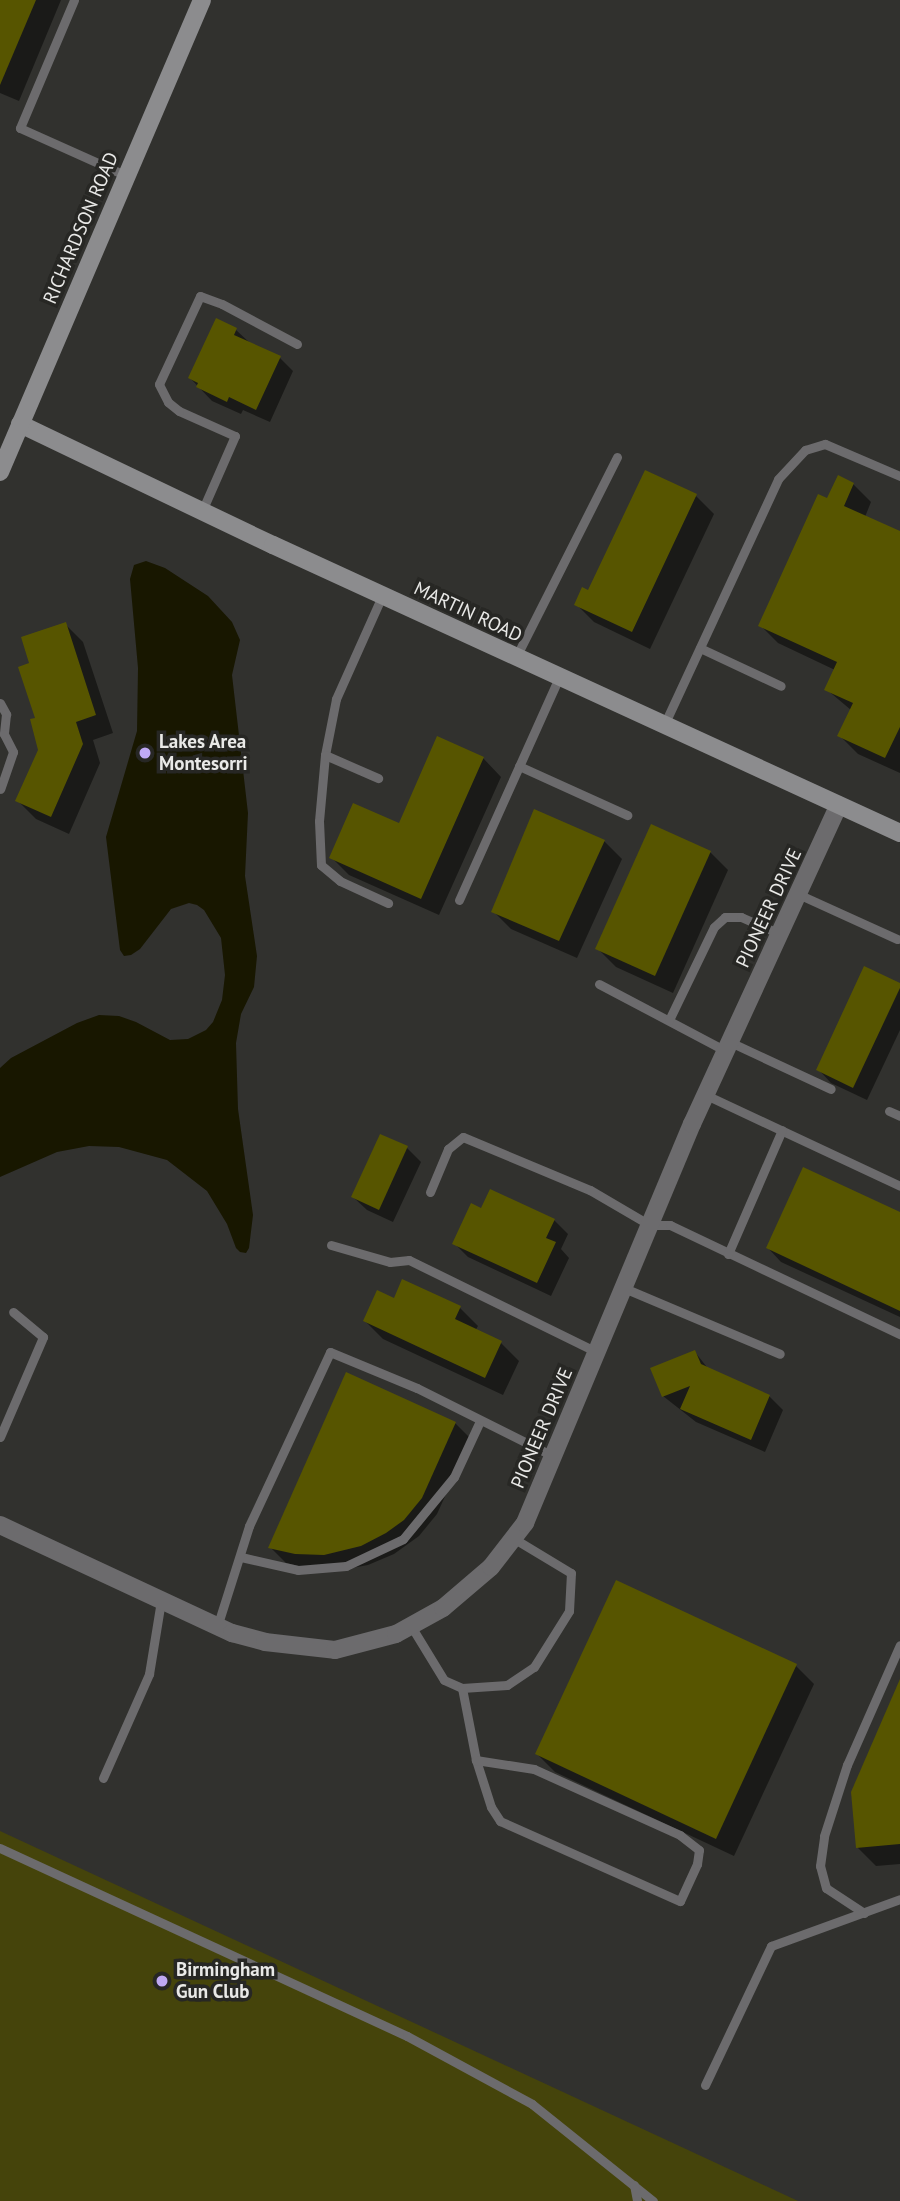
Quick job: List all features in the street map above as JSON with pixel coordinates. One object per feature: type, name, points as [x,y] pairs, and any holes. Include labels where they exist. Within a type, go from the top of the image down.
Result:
[{"type":"main road","name":"RICHARDSON ROAD","points":[[0,472],[202,0]]},
{"type":"main road","name":"MARTIN ROAD","points":[[20,424],[382,596],[900,833]]},
{"type":"street","name":"PIONEER DRIVE","points":[[0,1525],[217,1627],[265,1642],[335,1650],[362,1644],[411,1626],[443,1608],[481,1575],[525,1522],[706,1095],[839,805]]},
{"type":"lane","points":[[75,0],[20,128],[127,176]]},
{"type":"lane","points":[[202,511],[235,436],[179,411],[168,402],[159,384],[200,296],[222,304],[297,344]]},
{"type":"lane","points":[[664,725],[778,479],[805,450],[825,444],[900,476]]},
{"type":"lane","points":[[516,657],[617,457]]},
{"type":"lane","points":[[382,596],[336,699],[325,755],[319,821],[321,865],[340,881],[388,903]]},
{"type":"lane","points":[[700,648],[781,686]]},
{"type":"lane","points":[[458,900],[559,677]]},
{"type":"lane","points":[[0,703],[6,714],[2,736],[13,752],[0,789]]},
{"type":"lane","points":[[325,755],[378,778]]},
{"type":"lane","points":[[519,766],[627,815]]},
{"type":"lane","points":[[798,894],[897,939]]},
{"type":"lane","points":[[669,1020],[714,927],[725,916],[741,917],[780,934]]},
{"type":"lane","points":[[599,984],[728,1047],[831,1089]]},
{"type":"lane","points":[[706,1095],[900,1186]]},
{"type":"lane","points":[[889,1111],[900,1116]]},
{"type":"lane","points":[[728,1254],[782,1130]]},
{"type":"lane","points":[[430,1192],[448,1149],[463,1137],[590,1189],[650,1225],[670,1225],[900,1334]]},
{"type":"lane","points":[[331,1245],[390,1262],[409,1260],[597,1352]]},
{"type":"lane","points":[[624,1288],[780,1354]]},
{"type":"lane","points":[[0,1437],[43,1337],[13,1312]]},
{"type":"lane","points":[[217,1627],[249,1526],[330,1352],[417,1388],[553,1456]]},
{"type":"lane","points":[[240,1557],[298,1570],[346,1566],[403,1539],[454,1478],[480,1421]]},
{"type":"lane","points":[[411,1626],[444,1680],[462,1688],[507,1685],[534,1667],[569,1611],[571,1573],[513,1538]]},
{"type":"lane","points":[[103,1778],[149,1674],[161,1601]]},
{"type":"lane","points":[[864,1913],[826,1888],[820,1866],[824,1836],[847,1765],[900,1645]]},
{"type":"lane","points":[[462,1688],[476,1760],[491,1807],[500,1821],[680,1900],[697,1864],[699,1850],[680,1835],[534,1769],[476,1760]]},
{"type":"lane","points":[[0,1848],[407,2036],[533,2104],[653,2201]]},
{"type":"lane","points":[[705,2085],[771,1945],[900,1899]]},
{"type":"lane","points":[[634,2185],[637,2201]]},
{"type":"shaded area","points":[[146,561],[165,568],[208,596],[232,622],[240,640],[232,675],[248,813],[245,876],[257,956],[254,987],[241,1014],[236,1043],[238,1109],[253,1215],[246,1253],[236,1248],[227,1224],[207,1191],[167,1160],[119,1147],[89,1146],[57,1152],[0,1177],[0,1068],[11,1058],[77,1023],[99,1015],[119,1016],[170,1040],[188,1039],[206,1030],[213,1022],[222,1000],[225,975],[221,938],[204,910],[197,905],[189,903],[171,909],[140,949],[131,955],[124,956],[120,950],[106,837],[137,731],[138,668],[130,579],[134,565]]},
{"type":"shaded area","name":"Birmingham Gun Club","points":[[0,1831],[798,2201],[0,2201]]},
{"type":"building","points":[[0,0],[36,0],[0,85]]},
{"type":"building","points":[[216,318],[237,328],[234,335],[281,356],[256,410],[229,397],[227,402],[196,387],[198,383],[188,378]]},
{"type":"building","points":[[645,470],[697,494],[632,632],[574,605],[582,587],[588,590]]},
{"type":"building","points":[[838,475],[854,483],[844,506],[900,531],[900,727],[885,758],[837,736],[853,703],[824,690],[837,662],[758,626],[818,494],[827,498]]},
{"type":"building","points":[[66,622],[96,715],[76,722],[83,744],[51,817],[15,801],[38,750],[30,719],[35,718],[18,667],[29,663],[21,637]]},
{"type":"building","points":[[437,736],[484,757],[421,899],[329,858],[353,803],[399,823]]},
{"type":"building","points":[[534,809],[605,840],[559,941],[491,912]]},
{"type":"building","points":[[651,824],[711,851],[655,976],[595,949]]},
{"type":"building","points":[[864,966],[900,983],[900,988],[853,1088],[816,1070]]},
{"type":"building","points":[[380,1134],[408,1146],[379,1210],[351,1197]]},
{"type":"building","points":[[803,1167],[900,1212],[900,1311],[766,1248]]},
{"type":"building","points":[[490,1189],[555,1219],[546,1238],[556,1242],[537,1283],[452,1244],[471,1203],[481,1208]]},
{"type":"building","points":[[402,1279],[461,1306],[455,1319],[502,1341],[485,1378],[363,1321],[377,1290],[394,1298]]},
{"type":"building","points":[[695,1350],[701,1364],[770,1395],[751,1440],[680,1409],[690,1386],[662,1397],[650,1368]]},
{"type":"building","points":[[346,1372],[456,1422],[422,1498],[404,1520],[386,1533],[361,1546],[324,1555],[295,1554],[268,1548]]},
{"type":"building","points":[[616,1580],[797,1664],[716,1839],[535,1754]]},
{"type":"building","points":[[900,1679],[900,1844],[856,1848],[851,1792]]},
{"type":"place","name":"Lakes Area Montesorri","points":[[145,753]]},
{"type":"place","name":"Birmingham Gun Club","points":[[162,1981]]}]
